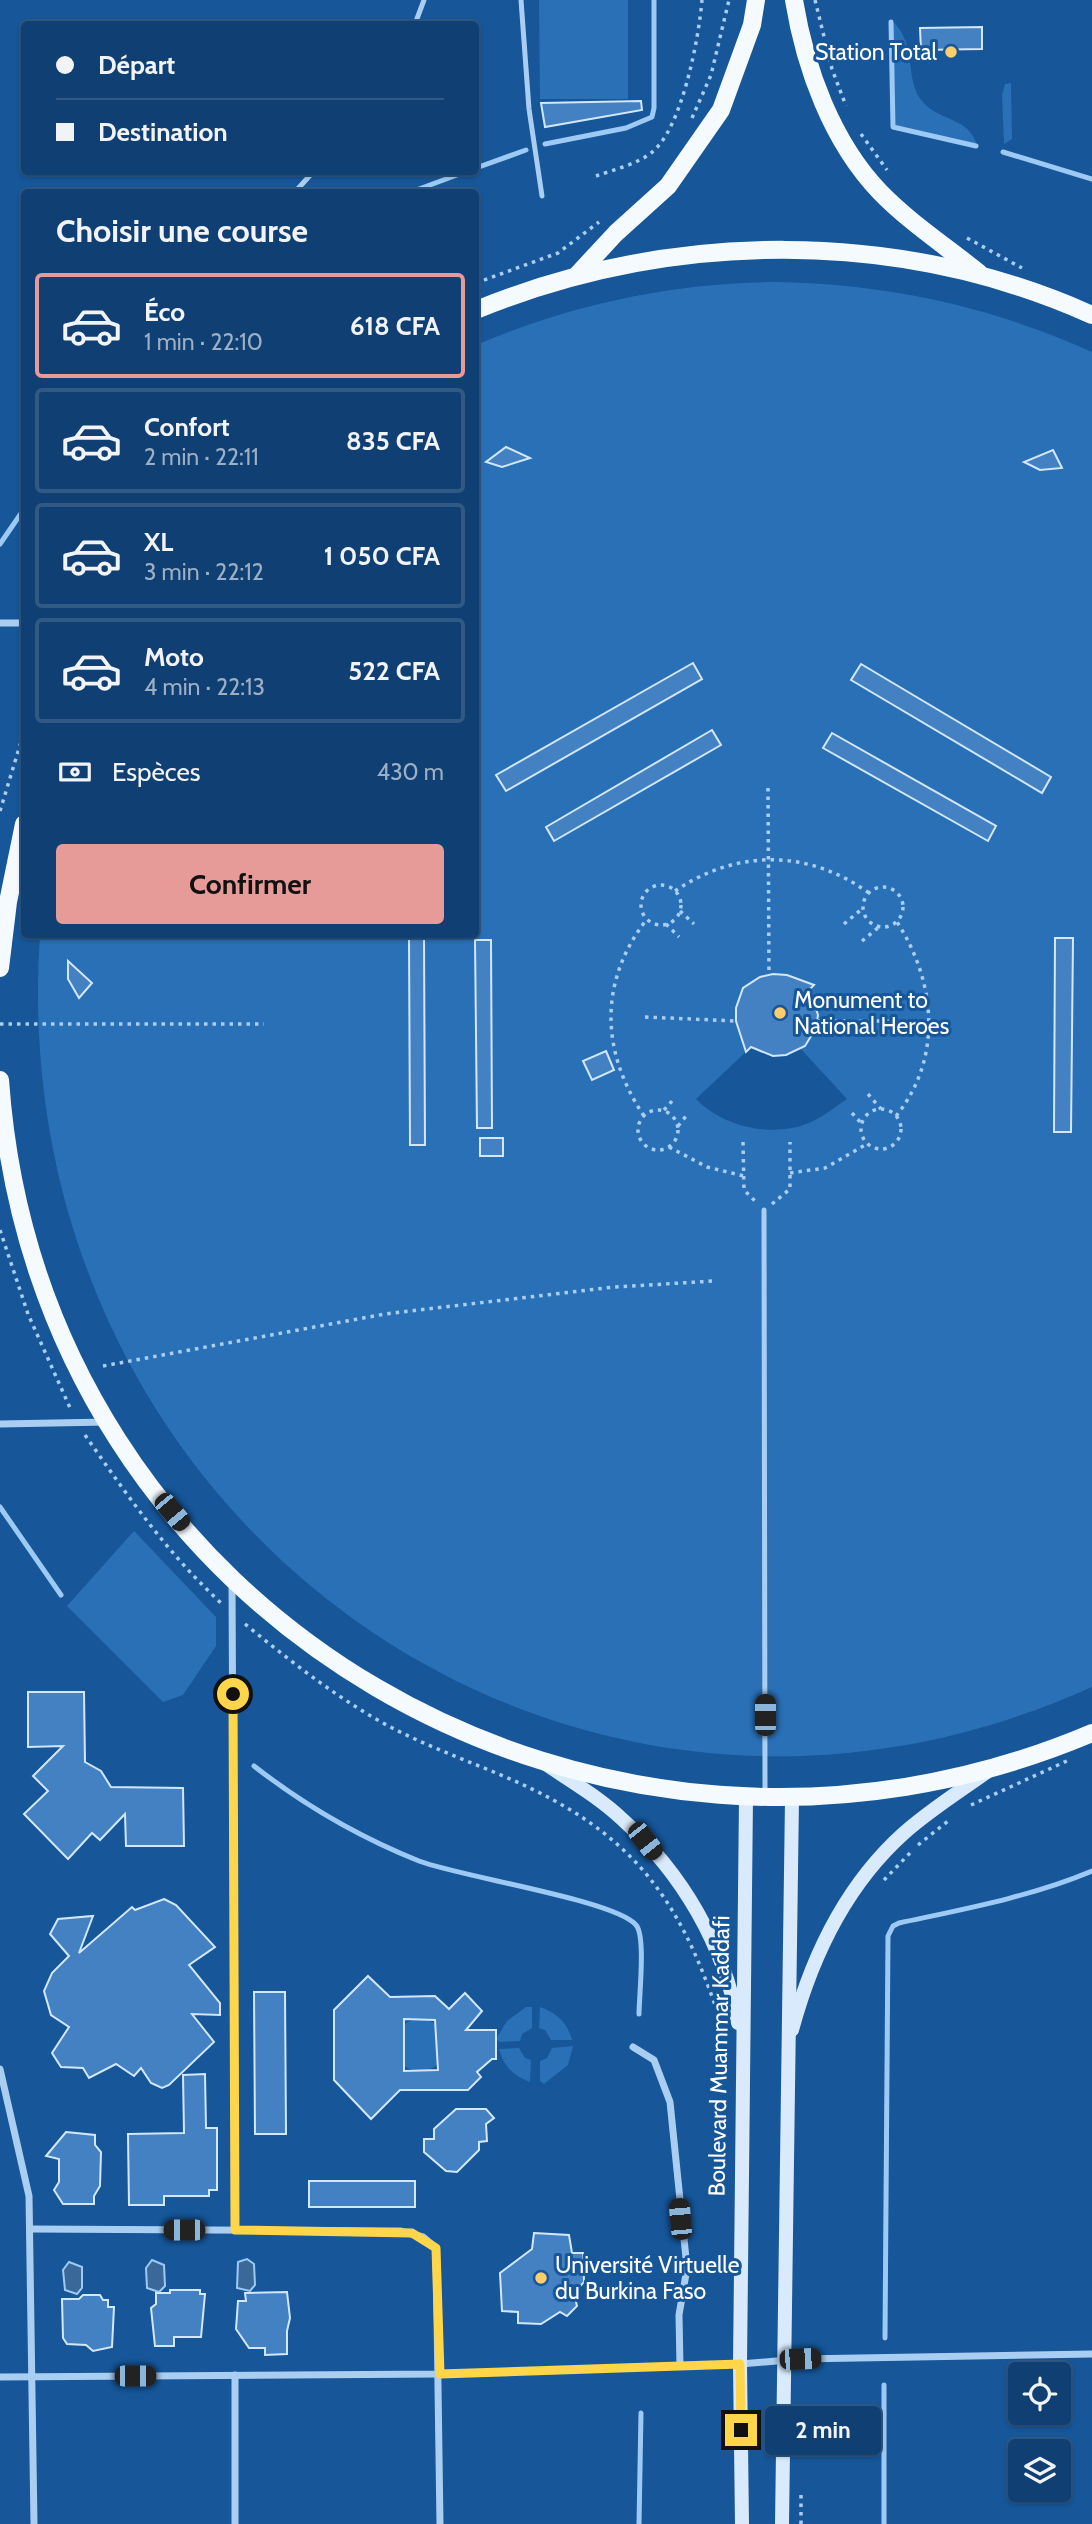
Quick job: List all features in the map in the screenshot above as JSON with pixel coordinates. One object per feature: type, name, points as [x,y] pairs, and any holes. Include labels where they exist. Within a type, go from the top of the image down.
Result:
[{"type":"main road","points":[[577,275],[616,233],[668,186],[721,110],[752,25],[756,0]]},
{"type":"main road","points":[[794,0],[817,84],[835,128],[855,163],[881,193],[985,277]]},
{"type":"main road","points":[[479,309],[577,275],[664,257],[781,249],[899,258],[985,277],[1092,315]]},
{"type":"main road","points":[[0,968],[8,902],[21,839]]},
{"type":"main road","points":[[0,1080],[12,1172],[25,1225],[50,1301],[80,1370],[109,1422],[172,1512],[232,1577],[301,1637],[377,1689],[458,1731],[544,1763],[629,1785],[746,1798],[792,1799],[892,1791],[991,1769],[1092,1733]]},
{"type":"main road","points":[[544,1763],[622,1818],[645,1841],[684,1889],[721,1958],[733,1995],[744,2059]]},
{"type":"main road","points":[[787,2052],[810,1971],[865,1874],[904,1833],[991,1769]]},
{"type":"main road","name":"Boulevard Muammar Kaddafi","points":[[742,2524],[740,2364],[746,1798]]},
{"type":"main road","points":[[782,2524],[792,1799]]},
{"type":"street","points":[[0,623],[21,623]]},
{"type":"street","points":[[0,1424],[109,1422]]},
{"type":"street","points":[[232,1577],[235,2230]]},
{"type":"street","points":[[633,2047],[654,2060],[670,2102],[687,2269],[680,2315],[680,2366]]},
{"type":"street","points":[[0,2069],[29,2196],[34,2376],[34,2524]]},
{"type":"street","points":[[30,2230],[400,2231],[430,2242],[436,2248],[440,2374],[440,2524]]},
{"type":"street","points":[[0,2376],[440,2374],[740,2364],[783,2359],[1092,2354]]},
{"type":"street","points":[[235,2524],[236,2375]]},
{"type":"lane","points":[[416,21],[424,0]]},
{"type":"lane","points":[[521,0],[528,109],[542,196]]},
{"type":"lane","points":[[298,189],[310,175]]},
{"type":"lane","points":[[764,1210],[765,1799]]},
{"type":"path","points":[[596,176],[652,152],[674,121],[694,55],[702,0]]},
{"type":"path","points":[[690,122],[711,75],[729,0]]},
{"type":"path","points":[[815,0],[832,69],[849,111]]},
{"type":"path","points":[[860,132],[890,174]]},
{"type":"path","points":[[479,282],[558,253],[605,217]]},
{"type":"path","points":[[957,232],[988,252],[1032,272]]},
{"type":"path","points":[[0,811],[21,742]]},
{"type":"path","points":[[768,788],[769,975]]},
{"type":"path","points":[[675,891],[699,875],[726,864],[767,858],[806,862],[845,876],[869,893]]},
{"type":"path","points":[[661,885],[675,891],[681,901],[680,911],[675,920],[656,925],[647,919],[640,906],[644,894],[661,885]]},
{"type":"path","points":[[844,924],[863,908],[869,893],[884,887],[896,891],[903,903],[902,916],[897,922],[878,927],[862,941]]},
{"type":"path","points":[[863,908],[868,920],[878,927]]},
{"type":"path","points":[[680,911],[694,924]]},
{"type":"path","points":[[644,1115],[618,1070],[610,1018],[613,994],[623,958],[647,919]]},
{"type":"path","points":[[896,1116],[908,1101],[917,1082],[927,1051],[931,1021],[923,972],[913,946],[897,922]]},
{"type":"path","points":[[666,924],[678,937]]},
{"type":"path","points":[[645,1017],[736,1021]]},
{"type":"path","points":[[817,1021],[892,1021]]},
{"type":"path","points":[[0,1024],[264,1024]]},
{"type":"path","points":[[868,1094],[881,1109],[896,1116],[901,1132],[895,1144],[883,1149],[867,1143],[862,1137],[862,1124],[869,1113],[881,1109]]},
{"type":"path","points":[[673,1100],[664,1110],[651,1111],[644,1115],[637,1131],[642,1143],[653,1150],[669,1147],[676,1139],[678,1126],[687,1115]]},
{"type":"path","points":[[664,1110],[678,1126]]},
{"type":"path","points":[[852,1113],[862,1124]]},
{"type":"path","points":[[743,1142],[744,1190],[764,1210],[790,1189],[789,1142]]},
{"type":"path","points":[[790,1173],[825,1168],[867,1143]]},
{"type":"path","points":[[669,1147],[707,1167],[744,1176]]},
{"type":"path","points":[[0,1230],[28,1314],[78,1423],[136,1510],[189,1573],[232,1614],[316,1681],[384,1724],[533,1789],[583,1816],[619,1844],[656,1883],[674,1913],[702,1967],[718,2013]]},
{"type":"path","points":[[80,1370],[386,1314],[614,1287],[714,1281]]},
{"type":"path","points":[[967,1806],[1079,1756]]},
{"type":"path","points":[[883,1882],[914,1848],[957,1815]]},
{"type":"path","points":[[720,2024],[726,2058]]},
{"type":"path","points":[[801,2483],[801,2524]]},
{"type":"shaded area","points":[[539,0],[628,0],[628,99],[540,99]]},
{"type":"shaded area","points":[[892,21],[905,41],[914,83],[923,102],[967,129],[977,145],[895,125]]},
{"type":"shaded area","points":[[1011,83],[1012,139],[1004,144],[1002,95],[1005,84]]},
{"type":"shaded area","points":[[776,282],[858,287],[898,293],[976,310],[1054,336],[1092,352],[1092,1687],[893,1747],[698,1752],[516,1707],[352,1618],[216,1491],[113,1331],[52,1144],[40,938],[479,938],[479,344],[586,307],[699,286]],"holes":[[[751,1047],[775,1055],[800,1048],[847,1099],[809,1123],[780,1130],[734,1123],[707,1109],[696,1099]]]},
{"type":"shaded area","points":[[134,1531],[216,1617],[216,1646],[183,1695],[163,1702],[67,1606]]},
{"type":"shaded area","points":[[526,2007],[532,2007],[532,2028],[522,2034],[520,2041],[500,2042],[496,2039],[507,2021]]},
{"type":"shaded area","points":[[540,2007],[560,2019],[572,2040],[551,2040],[545,2030],[539,2028]]},
{"type":"shaded area","points":[[420,2019],[439,2026],[446,2045],[439,2064],[420,2071],[401,2064],[394,2045],[401,2026]]},
{"type":"shaded area","points":[[573,2046],[568,2065],[544,2084],[540,2081],[540,2061],[547,2058],[552,2048]]},
{"type":"shaded area","points":[[519,2048],[525,2058],[531,2060],[530,2082],[510,2070],[499,2049]]},
{"type":"shaded area","points":[[247,2259],[254,2264],[255,2285],[250,2291],[237,2288],[238,2262]]},
{"type":"shaded area","points":[[152,2260],[164,2265],[165,2286],[159,2292],[147,2288],[146,2268]]},
{"type":"shaded area","points":[[69,2262],[82,2267],[82,2288],[77,2294],[65,2290],[63,2270]]},
{"type":"building","points":[[982,27],[982,49],[921,50],[920,28]]},
{"type":"building","points":[[641,101],[642,110],[545,127],[541,103]]},
{"type":"building","points":[[506,447],[530,458],[502,467],[486,462]]},
{"type":"building","points":[[1053,450],[1062,468],[1040,470],[1024,462]]},
{"type":"building","points":[[693,663],[702,679],[506,791],[496,775]]},
{"type":"building","points":[[861,664],[1051,777],[1042,793],[851,680]]},
{"type":"building","points":[[712,730],[721,745],[554,841],[546,827]]},
{"type":"building","points":[[832,733],[996,826],[988,841],[823,748]]},
{"type":"building","points":[[409,938],[424,938],[425,1145],[410,1145]]},
{"type":"building","points":[[1055,938],[1073,938],[1071,1132],[1054,1132]]},
{"type":"building","points":[[475,940],[491,940],[492,1128],[477,1128]]},
{"type":"building","points":[[68,961],[92,983],[79,998],[68,979]]},
{"type":"building","points":[[787,975],[814,985],[810,989],[818,1015],[816,1028],[805,1046],[786,1055],[773,1056],[751,1047],[746,1052],[736,1021],[736,1008],[743,988],[760,977]]},
{"type":"building","points":[[606,1051],[614,1070],[592,1080],[583,1061]]},
{"type":"building","points":[[480,1138],[503,1138],[503,1156],[480,1156]]},
{"type":"building","points":[[28,1692],[84,1692],[85,1762],[101,1771],[111,1787],[183,1788],[184,1846],[126,1846],[125,1814],[100,1840],[92,1833],[68,1859],[24,1814],[48,1791],[33,1776],[63,1746],[28,1747]]},
{"type":"building","points":[[164,1899],[176,1905],[215,1947],[189,1965],[220,2003],[220,2015],[192,2014],[214,2042],[169,2085],[162,2088],[151,2083],[141,2068],[134,2076],[116,2064],[89,2078],[83,2068],[61,2067],[52,2053],[69,2027],[51,2015],[44,1991],[52,1973],[69,1956],[50,1934],[58,1919],[93,1916],[79,1953],[132,1907],[135,1910]]},
{"type":"building","points":[[368,1976],[390,1997],[435,1996],[449,2009],[465,1993],[482,2011],[466,2030],[496,2030],[496,2059],[492,2059],[477,2072],[481,2077],[468,2090],[400,2090],[371,2119],[334,2080],[334,2010]],"holes":[[[404,2019],[435,2020],[438,2070],[404,2071]]]},
{"type":"building","points":[[254,1992],[285,1992],[286,2134],[255,2134]]},
{"type":"building","points":[[205,2074],[206,2128],[217,2128],[217,2190],[209,2190],[209,2196],[164,2196],[164,2205],[129,2205],[128,2134],[184,2133],[183,2075]]},
{"type":"building","points":[[456,2109],[486,2109],[494,2118],[486,2124],[487,2141],[479,2142],[479,2150],[457,2172],[446,2171],[424,2152],[424,2139],[434,2139],[434,2129]]},
{"type":"building","points":[[66,2132],[95,2135],[95,2145],[101,2152],[100,2186],[94,2196],[94,2204],[63,2204],[54,2190],[59,2182],[59,2159],[46,2156]]},
{"type":"building","points":[[309,2181],[415,2181],[415,2207],[309,2207]]},
{"type":"building","points":[[534,2233],[569,2235],[572,2253],[583,2253],[584,2282],[574,2293],[577,2306],[567,2316],[560,2312],[541,2324],[518,2323],[518,2312],[502,2311],[500,2273],[532,2249]]},
{"type":"building","points":[[170,2290],[200,2290],[200,2294],[205,2294],[201,2337],[174,2337],[174,2346],[155,2346],[151,2308],[156,2304],[156,2293],[170,2293]]},
{"type":"building","points":[[287,2292],[290,2318],[287,2354],[265,2355],[265,2348],[249,2348],[236,2329],[238,2301],[246,2301],[245,2293]]},
{"type":"building","points":[[83,2295],[100,2295],[103,2300],[108,2300],[108,2307],[114,2307],[112,2347],[93,2351],[86,2345],[67,2344],[63,2338],[62,2299],[79,2299]]},
{"type":"waterway","points":[[545,144],[626,128],[652,117],[654,0]]},
{"type":"waterway","points":[[891,22],[893,127],[976,146]]},
{"type":"waterway","points":[[479,167],[526,150]]},
{"type":"waterway","points":[[1003,152],[1092,179]]},
{"type":"waterway","points":[[419,189],[457,175]]},
{"type":"waterway","points":[[0,544],[21,513]]},
{"type":"waterway","points":[[0,1507],[61,1595]]},
{"type":"waterway","points":[[254,1766],[333,1819],[375,1842],[419,1861],[569,1898],[622,1916],[636,1925],[641,1941],[639,2014]]},
{"type":"waterway","points":[[885,2338],[888,1936],[893,1926],[899,1923],[1021,1895],[1092,1871]]},
{"type":"waterway","points":[[884,2385],[884,2524]]},
{"type":"waterway","points":[[639,2524],[641,2413]]},
{"type":"place","name":"Station Total","points":[[951,52]]},
{"type":"place","name":"Monument to National Heroes","points":[[780,1013]]},
{"type":"place","name":"Université Virtuelle du Burkina Faso","points":[[541,2278]]},
{"type":"route","points":[[233,1694],[235,2230],[400,2231],[423,2237],[436,2248],[440,2374],[740,2364],[741,2430]]}]
